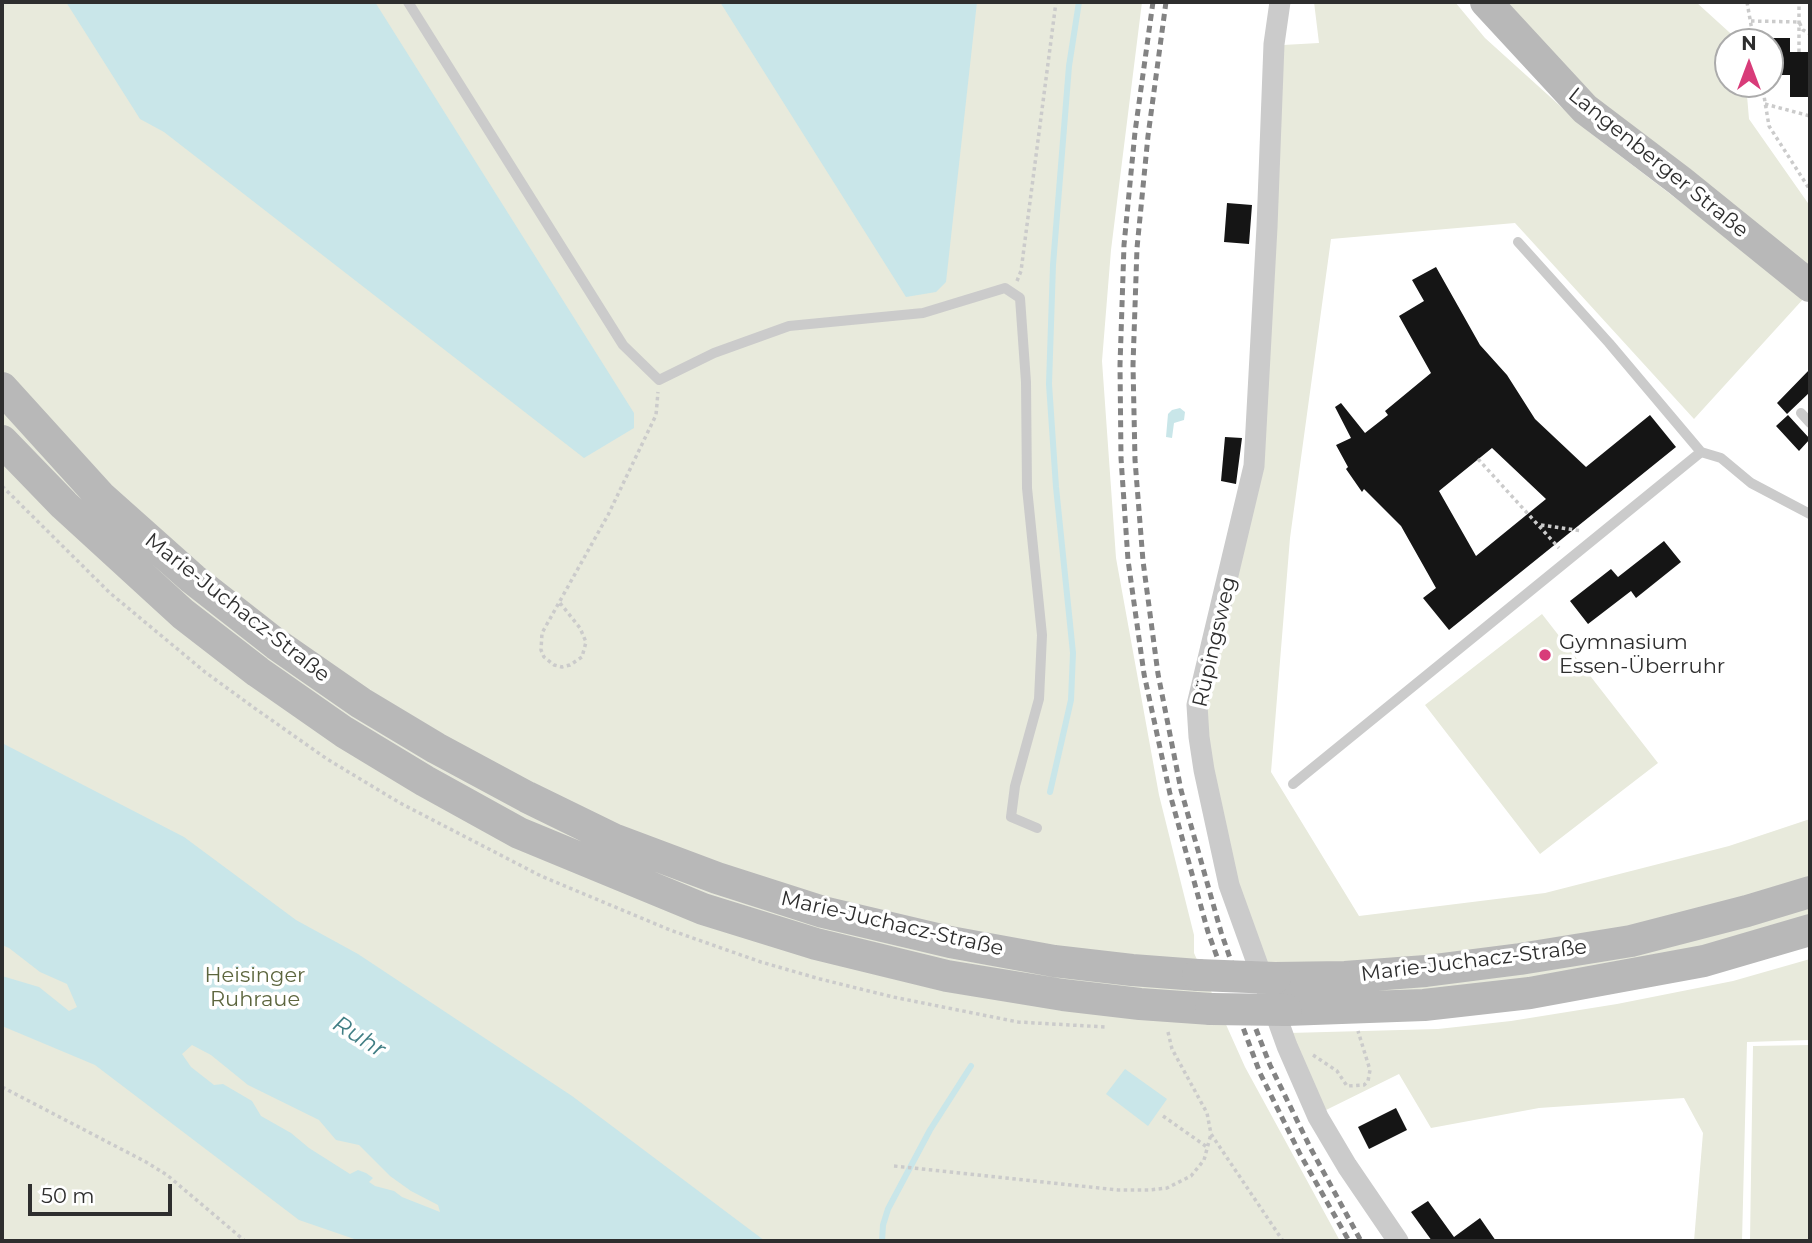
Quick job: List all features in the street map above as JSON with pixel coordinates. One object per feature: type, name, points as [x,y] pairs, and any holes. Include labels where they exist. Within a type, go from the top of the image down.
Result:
[{"type":"main road","name":"Langenberger Straße","points":[[1486,2],[1585,109],[1680,181],[1810,286]]},
{"type":"main road","name":"Marie-Juchacz-Straße","points":[[2,388],[101,497],[194,579],[275,644],[360,703],[527,797],[613,839],[717,878],[823,912],[950,942],[1054,961],[1198,975],[1345,977],[1426,971],[1520,959],[1632,940],[1810,892]]},
{"type":"main road","name":"Marie-Juchacz-Straße","points":[[2,441],[64,505],[183,614],[258,672],[356,739],[519,833],[703,909],[816,944],[947,976],[1063,995],[1211,1009],[1286,1010],[1424,1005],[1530,993],[1704,961],[1810,930]]},
{"type":"street","name":"Rüpingsweg","points":[[1280,2],[1274,44],[1254,466],[1197,705],[1203,770],[1229,885],[1287,1046],[1318,1117],[1347,1166],[1398,1241]]},
{"type":"lane","points":[[408,2],[623,345],[659,380],[714,353],[789,326],[923,313],[1005,288],[1020,298],[1026,382],[1027,488],[1042,635],[1040,699],[1015,786],[1011,817],[1037,828]]},
{"type":"lane","points":[[1518,242],[1609,343],[1701,452],[1721,458],[1751,483],[1810,514]]},
{"type":"lane","points":[[1801,412],[1810,423]]},
{"type":"lane","points":[[1293,784],[1701,452]]},
{"type":"path","points":[[1012,293],[1021,271],[1056,2]]},
{"type":"path","points":[[1746,2],[1752,28]]},
{"type":"path","points":[[1799,2],[1799,52]]},
{"type":"path","points":[[1751,20],[1799,22]]},
{"type":"path","points":[[1799,22],[1810,34]]},
{"type":"path","points":[[1764,98],[1769,126],[1810,190]]},
{"type":"path","points":[[1765,104],[1810,116]]},
{"type":"path","points":[[560,603],[580,628],[586,642],[582,657],[562,667],[554,665],[544,657],[540,641],[560,603],[608,515],[656,415],[659,380]]},
{"type":"path","points":[[1478,459],[1569,559]]},
{"type":"path","points":[[1539,525],[1575,530]]},
{"type":"path","points":[[1287,1046],[1300,1046],[1337,1071],[1348,1086],[1359,1087],[1368,1081],[1370,1070],[1357,1029]]},
{"type":"path","points":[[1167,1030],[1172,1049],[1207,1113],[1211,1134],[1283,1241]]},
{"type":"path","points":[[2,1087],[167,1175],[245,1241]]},
{"type":"path","points":[[1163,1116],[1207,1148]]},
{"type":"path","points":[[894,1166],[1149,1191],[1167,1188],[1191,1176],[1198,1169],[1211,1134]]},
{"type":"green space","name":"Heisinger Ruhraue","points":[[2,2],[1142,2],[1111,250],[1102,361],[1116,558],[1159,795],[1194,935],[1194,953],[1245,1067],[1340,1241],[2,1241]]},
{"type":"green space","points":[[1314,2],[1455,2],[1485,38],[1589,132],[1805,297],[1694,419],[1515,223],[1331,239],[1290,538],[1271,772],[1359,916],[1545,893],[1729,846],[1810,819],[1810,887],[1521,955],[1261,968],[1232,883],[1203,706],[1253,496],[1283,45],[1319,43]]},
{"type":"green space","points":[[1499,2],[1696,2],[1725,28],[1714,28],[1714,98],[1747,98],[1749,119],[1810,206],[1810,273],[1688,180],[1528,40]]},
{"type":"green space","points":[[1542,614],[1658,763],[1540,854],[1425,705]]},
{"type":"green space","points":[[1810,904],[1810,921],[1593,972],[1435,992],[1283,999],[1276,988]]},
{"type":"green space","points":[[1810,959],[1810,1040],[1747,1042],[1742,1241],[1694,1241],[1703,1133],[1684,1098],[1539,1108],[1431,1128],[1399,1074],[1322,1112],[1289,1033],[1438,1029],[1511,1021],[1733,981]]},
{"type":"green space","points":[[1810,1045],[1810,1241],[1750,1241],[1753,1046]]},
{"type":"water","points":[[66,2],[375,2],[634,413],[634,428],[584,458],[164,132],[140,119]]},
{"type":"water","points":[[720,2],[977,2],[946,282],[936,292],[906,297]]},
{"type":"water","points":[[1180,408],[1185,412],[1184,420],[1174,423],[1172,438],[1166,437],[1168,414]]},
{"type":"water","name":"Ruhr","points":[[2,743],[184,837],[296,920],[358,954],[572,1096],[765,1241],[360,1241],[299,1220],[95,1065],[2,1026],[2,976],[39,987],[69,1011],[77,1007],[67,984],[40,972],[2,945]],"holes":[[[192,1045],[211,1055],[248,1085],[319,1120],[336,1140],[359,1145],[390,1176],[438,1205],[440,1212],[402,1197],[394,1191],[375,1186],[369,1182],[373,1178],[366,1173],[358,1170],[350,1174],[291,1133],[261,1116],[252,1101],[223,1084],[214,1085],[191,1067],[182,1054]]]},
{"type":"water","points":[[1125,1069],[1167,1099],[1148,1126],[1106,1094]]},
{"type":"building","points":[[1784,38],[1790,38],[1790,52],[1810,52],[1810,97],[1790,97],[1790,75],[1784,75]]},
{"type":"building","points":[[1227,203],[1252,205],[1249,244],[1224,242]]},
{"type":"building","points":[[1436,267],[1480,345],[1507,375],[1535,419],[1586,467],[1650,415],[1676,447],[1449,630],[1423,598],[1436,588],[1401,526],[1364,489],[1362,492],[1346,469],[1348,467],[1336,445],[1351,438],[1335,407],[1341,403],[1365,433],[1388,415],[1385,411],[1431,373],[1399,316],[1424,301],[1412,280]],"holes":[[[1492,448],[1546,499],[1476,556],[1439,491]]]},
{"type":"building","points":[[1810,369],[1810,392],[1787,414],[1777,403]]},
{"type":"building","points":[[1788,415],[1810,439],[1799,451],[1776,426]]},
{"type":"building","points":[[1225,437],[1242,438],[1236,484],[1221,481]]},
{"type":"building","points":[[1664,541],[1681,562],[1636,598],[1631,591],[1588,624],[1570,601],[1611,569],[1618,577]]},
{"type":"building","points":[[1396,1108],[1407,1130],[1369,1149],[1358,1127]]},
{"type":"building","points":[[1428,1201],[1454,1237],[1480,1218],[1496,1241],[1432,1241],[1411,1212]]},
{"type":"waterway","points":[[1050,792],[1071,700],[1073,653],[1056,487],[1049,384],[1053,265],[1069,66],[1079,2]]},
{"type":"waterway","points":[[882,1241],[888,1209],[930,1130],[971,1066]]},
{"type":"railway","points":[[1153,2],[1135,132],[1124,245],[1120,365],[1121,458],[1128,560],[1144,674],[1170,794],[1208,932],[1260,1073],[1300,1154],[1349,1241]]},
{"type":"railway","points":[[1166,2],[1148,136],[1137,248],[1133,365],[1135,460],[1143,561],[1158,674],[1181,790],[1221,932],[1243,996],[1270,1065],[1311,1149],[1361,1241]]},
{"type":"place","name":"Gymnasium Essen-Überruhr","points":[[1545,655]]}]
